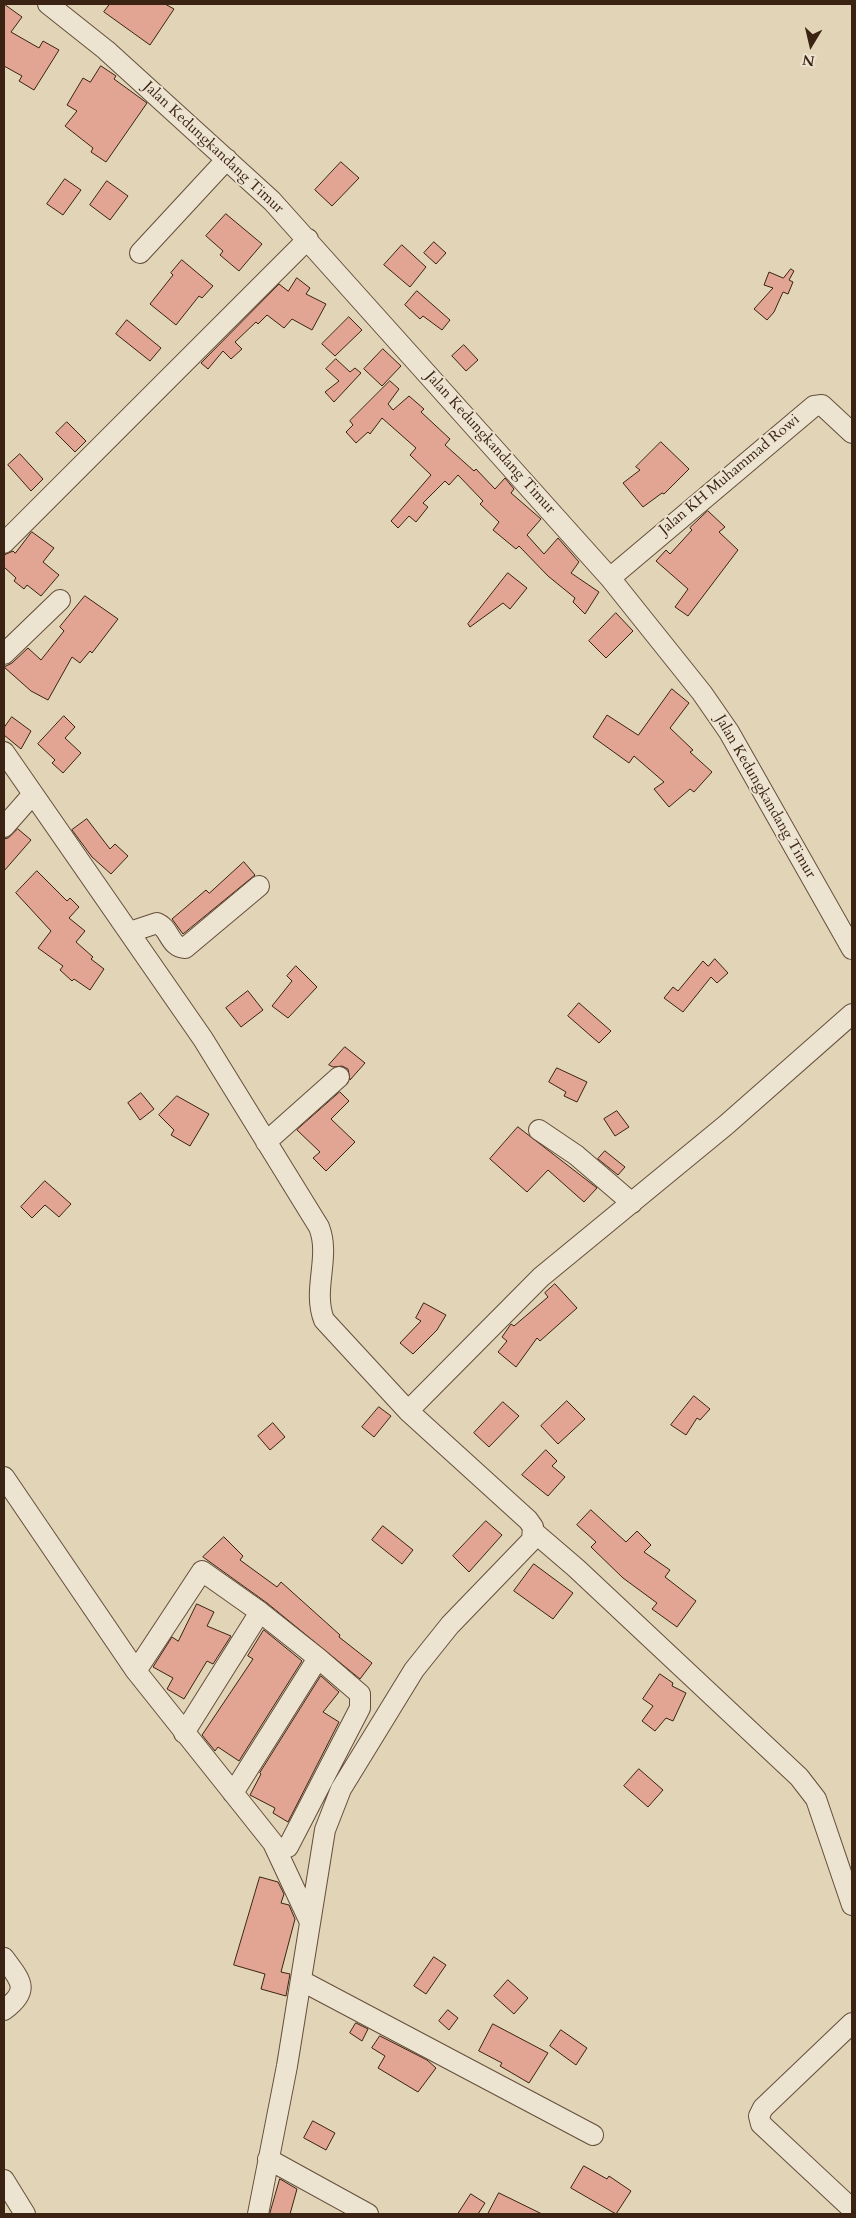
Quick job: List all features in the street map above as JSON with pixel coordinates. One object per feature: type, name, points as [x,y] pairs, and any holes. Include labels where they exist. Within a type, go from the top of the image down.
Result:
[{"type":"street","name":"Jalan Kedungkandang Timur","points":[[48,4],[106,50],[227,159],[308,239],[610,578],[702,693],[730,732],[852,948]]},
{"type":"street","points":[[140,253],[227,159]]},
{"type":"street","points":[[4,543],[308,239]]},
{"type":"street","name":"Jalan KH Muhammad Rowi","points":[[610,578],[814,406],[822,405],[852,433]]},
{"type":"street","points":[[4,654],[60,600]]},
{"type":"street","points":[[4,752],[203,1038],[319,1227],[324,1240],[318,1306],[324,1320],[408,1411],[528,1520],[534,1532],[576,1568],[799,1777],[816,1799],[852,1905]]},
{"type":"street","points":[[4,827],[33,794]]},
{"type":"street","points":[[130,932],[157,923],[161,924],[174,945],[185,948],[259,886]]},
{"type":"street","points":[[408,1411],[541,1277],[726,1125],[852,1014]]},
{"type":"street","points":[[266,1142],[338,1077]]},
{"type":"street","points":[[539,1130],[576,1155],[632,1203]]},
{"type":"street","points":[[5,1482],[136,1670],[233,1793],[281,1845],[310,1922]]},
{"type":"street","points":[[258,2214],[302,1981],[321,1851],[329,1815],[341,1788],[414,1670],[450,1626],[532,1540],[534,1532]]},
{"type":"street","points":[[136,1670],[201,1572],[204,1572],[260,1612],[360,1694],[362,1704],[281,1845]]},
{"type":"street","points":[[184,1733],[260,1612]]},
{"type":"street","points":[[233,1793],[318,1658]]},
{"type":"street","points":[[281,1845],[321,1851]]},
{"type":"street","points":[[4,1958],[19,1978],[21,1986],[20,1995],[4,2010]]},
{"type":"street","points":[[302,1981],[593,2135]]},
{"type":"street","points":[[852,2023],[763,2108],[759,2116],[762,2124],[852,2209]]},
{"type":"street","points":[[268,2160],[368,2214]]},
{"type":"street","points":[[6,2188],[25,2214]]},
{"type":"building","points":[[4,4],[22,17],[11,32],[39,48],[43,41],[59,50],[34,90],[19,81],[22,76],[4,66]]},
{"type":"building","points":[[110,4],[165,4],[174,9],[150,45],[104,12]]},
{"type":"building","points":[[101,66],[116,76],[114,79],[147,103],[106,162],[91,152],[93,148],[65,126],[77,111],[67,105],[83,78],[90,82]]},
{"type":"building","points":[[341,162],[359,178],[332,206],[315,190]]},
{"type":"building","points":[[65,179],[81,190],[63,215],[47,204]]},
{"type":"building","points":[[107,181],[128,196],[110,220],[90,205]]},
{"type":"building","points":[[226,214],[262,244],[239,271],[220,255],[223,251],[206,236]]},
{"type":"building","points":[[434,242],[446,253],[436,264],[424,253]]},
{"type":"building","points":[[402,245],[426,267],[410,287],[384,265]]},
{"type":"building","points":[[182,260],[213,286],[202,298],[199,296],[176,325],[150,304],[173,275],[171,273]]},
{"type":"building","points":[[791,269],[794,271],[789,280],[793,282],[788,294],[783,292],[774,312],[767,320],[754,309],[773,288],[764,285],[769,272],[783,278]]},
{"type":"building","points":[[297,278],[310,288],[306,294],[326,304],[312,330],[292,319],[284,328],[267,315],[258,324],[256,322],[235,342],[242,349],[231,359],[223,351],[208,369],[201,363],[279,284],[288,291]]},
{"type":"building","points":[[417,291],[450,320],[442,330],[423,316],[420,319],[405,305]]},
{"type":"building","points":[[349,317],[362,330],[335,356],[322,344]]},
{"type":"building","points":[[127,320],[161,348],[150,361],[116,334]]},
{"type":"building","points":[[464,345],[478,360],[466,371],[452,356]]},
{"type":"building","points":[[383,349],[401,366],[382,386],[364,369]]},
{"type":"building","points":[[336,359],[350,372],[355,368],[361,373],[334,402],[325,392],[339,381],[326,369]]},
{"type":"building","points":[[390,381],[399,389],[388,404],[393,410],[409,396],[424,409],[421,412],[450,439],[445,445],[474,471],[476,469],[495,489],[505,478],[514,489],[511,493],[541,519],[527,535],[544,554],[558,538],[579,562],[571,573],[599,592],[585,614],[573,602],[575,598],[548,576],[519,546],[516,549],[493,530],[499,522],[480,504],[483,501],[458,475],[449,485],[445,481],[423,503],[428,507],[416,522],[409,516],[398,528],[391,521],[431,475],[410,455],[416,448],[382,418],[370,434],[368,432],[356,443],[346,432],[353,425],[350,421]]},
{"type":"building","points":[[67,422],[86,441],[75,452],[56,433]]},
{"type":"building","points":[[661,442],[689,469],[664,494],[662,493],[643,507],[623,483],[640,470],[636,467]]},
{"type":"building","points":[[20,454],[43,479],[31,491],[8,465]]},
{"type":"building","points":[[708,511],[725,527],[719,532],[738,550],[688,616],[675,607],[688,589],[656,561],[666,550],[670,554],[692,530],[690,528]]},
{"type":"building","points":[[32,532],[54,548],[43,562],[59,575],[41,596],[27,585],[24,589],[14,581],[16,578],[4,567],[4,555],[13,551],[15,553]]},
{"type":"building","points":[[508,573],[527,588],[510,609],[503,603],[470,627],[468,624]]},
{"type":"building","points":[[85,596],[118,619],[92,653],[90,651],[80,663],[72,657],[48,700],[31,691],[4,667],[12,663],[28,648],[41,660],[64,631],[60,627]]},
{"type":"building","points":[[616,613],[633,631],[606,658],[589,641]]},
{"type":"building","points":[[672,689],[689,703],[670,728],[693,750],[690,752],[712,772],[694,792],[690,789],[669,807],[654,789],[664,782],[634,756],[629,763],[593,737],[607,715],[638,735]]},
{"type":"building","points":[[64,716],[75,727],[65,738],[81,753],[63,773],[52,763],[55,760],[38,744]]},
{"type":"building","points":[[12,717],[31,731],[21,749],[4,735],[4,728]]},
{"type":"building","points":[[87,819],[110,849],[115,844],[128,856],[111,874],[92,857],[72,830]]},
{"type":"building","points":[[18,829],[31,840],[4,871],[4,839],[8,838]]},
{"type":"building","points":[[244,862],[255,875],[183,934],[172,919],[206,890],[209,893]]},
{"type":"building","points":[[37,871],[67,901],[70,898],[79,907],[69,918],[85,931],[76,942],[93,957],[91,959],[104,969],[90,990],[74,979],[72,981],[60,970],[63,966],[38,948],[51,931],[16,893]]},
{"type":"building","points":[[715,959],[728,973],[717,983],[711,977],[683,1012],[664,998],[673,987],[678,991],[703,961],[708,966]]},
{"type":"building","points":[[296,966],[317,987],[288,1018],[272,1006],[292,981],[287,976]]},
{"type":"building","points":[[248,991],[263,1010],[241,1027],[226,1008]]},
{"type":"building","points":[[579,1003],[611,1031],[599,1043],[568,1016]]},
{"type":"building","points":[[345,1047],[365,1063],[350,1080],[348,1069],[342,1066],[333,1067],[329,1065]]},
{"type":"building","points":[[557,1068],[587,1082],[577,1102],[564,1096],[566,1092],[549,1082]]},
{"type":"building","points":[[340,1092],[349,1101],[331,1119],[355,1142],[326,1171],[313,1158],[320,1152],[297,1130]]},
{"type":"building","points":[[141,1093],[154,1109],[140,1120],[128,1103]]},
{"type":"building","points":[[177,1096],[209,1114],[190,1146],[171,1135],[174,1130],[159,1115]]},
{"type":"building","points":[[617,1111],[629,1127],[615,1136],[604,1119]]},
{"type":"building","points":[[518,1127],[597,1188],[584,1202],[548,1170],[527,1192],[490,1159]]},
{"type":"building","points":[[605,1151],[625,1167],[618,1175],[598,1159]]},
{"type":"building","points":[[45,1181],[71,1204],[59,1217],[45,1205],[32,1218],[21,1207]]},
{"type":"building","points":[[555,1284],[577,1308],[540,1341],[537,1338],[516,1367],[498,1352],[507,1341],[502,1337],[511,1324],[514,1326],[548,1297],[545,1293]]},
{"type":"building","points":[[424,1303],[446,1315],[437,1330],[413,1354],[400,1343],[421,1321],[416,1318]]},
{"type":"building","points":[[694,1396],[710,1409],[700,1420],[697,1418],[686,1435],[671,1425]]},
{"type":"building","points":[[567,1401],[585,1419],[558,1444],[541,1426]]},
{"type":"building","points":[[503,1402],[519,1416],[489,1447],[474,1433]]},
{"type":"building","points":[[379,1407],[391,1416],[374,1437],[362,1427]]},
{"type":"building","points":[[273,1423],[285,1437],[270,1450],[258,1436]]},
{"type":"building","points":[[546,1450],[557,1461],[552,1466],[565,1477],[548,1496],[522,1475]]},
{"type":"building","points":[[591,1510],[626,1542],[637,1531],[651,1545],[644,1552],[670,1570],[665,1577],[696,1601],[677,1627],[652,1609],[657,1603],[623,1578],[591,1547],[596,1542],[577,1525]]},
{"type":"building","points":[[486,1521],[502,1535],[469,1572],[453,1556]]},
{"type":"building","points":[[383,1526],[413,1550],[402,1564],[372,1540]]},
{"type":"building","points":[[224,1537],[243,1556],[240,1560],[277,1587],[281,1582],[340,1635],[339,1637],[372,1663],[360,1679],[267,1603],[203,1557]]},
{"type":"building","points":[[534,1564],[573,1593],[553,1619],[514,1591]]},
{"type":"building","points":[[197,1604],[214,1612],[207,1626],[231,1636],[213,1664],[207,1661],[184,1699],[167,1689],[173,1678],[153,1667],[172,1637],[178,1641]]},
{"type":"building","points":[[264,1630],[302,1661],[239,1761],[218,1747],[215,1751],[202,1735],[253,1659],[248,1656]]},
{"type":"building","points":[[660,1674],[673,1683],[672,1686],[686,1693],[673,1721],[666,1718],[655,1731],[642,1721],[653,1706],[643,1699]]},
{"type":"building","points":[[321,1676],[339,1692],[323,1712],[339,1722],[288,1822],[273,1813],[275,1808],[250,1795],[260,1773]]},
{"type":"building","points":[[639,1769],[663,1790],[648,1807],[624,1786]]},
{"type":"building","points":[[260,1877],[278,1882],[284,1894],[281,1903],[289,1905],[295,1919],[281,1972],[290,1974],[286,1996],[261,1989],[265,1974],[234,1965]]},
{"type":"building","points":[[434,1957],[446,1965],[426,1994],[414,1986]]},
{"type":"building","points":[[508,1980],[528,1998],[514,2014],[494,1996]]},
{"type":"building","points":[[448,2010],[458,2018],[449,2030],[439,2021]]},
{"type":"building","points":[[356,2023],[368,2029],[362,2041],[350,2033]]},
{"type":"building","points":[[493,2024],[548,2053],[529,2083],[500,2066],[502,2063],[479,2051]]},
{"type":"building","points":[[561,2030],[587,2048],[576,2065],[550,2046]]},
{"type":"building","points":[[380,2036],[427,2060],[436,2068],[418,2092],[378,2068],[385,2056],[372,2048]]},
{"type":"building","points":[[313,2121],[335,2133],[326,2150],[304,2138]]},
{"type":"building","points":[[584,2166],[607,2179],[609,2176],[631,2191],[616,2214],[571,2188]]},
{"type":"building","points":[[280,2179],[297,2189],[290,2214],[270,2214]]},
{"type":"building","points":[[499,2193],[542,2214],[488,2214]]},
{"type":"building","points":[[471,2194],[485,2203],[478,2214],[458,2214]]}]
